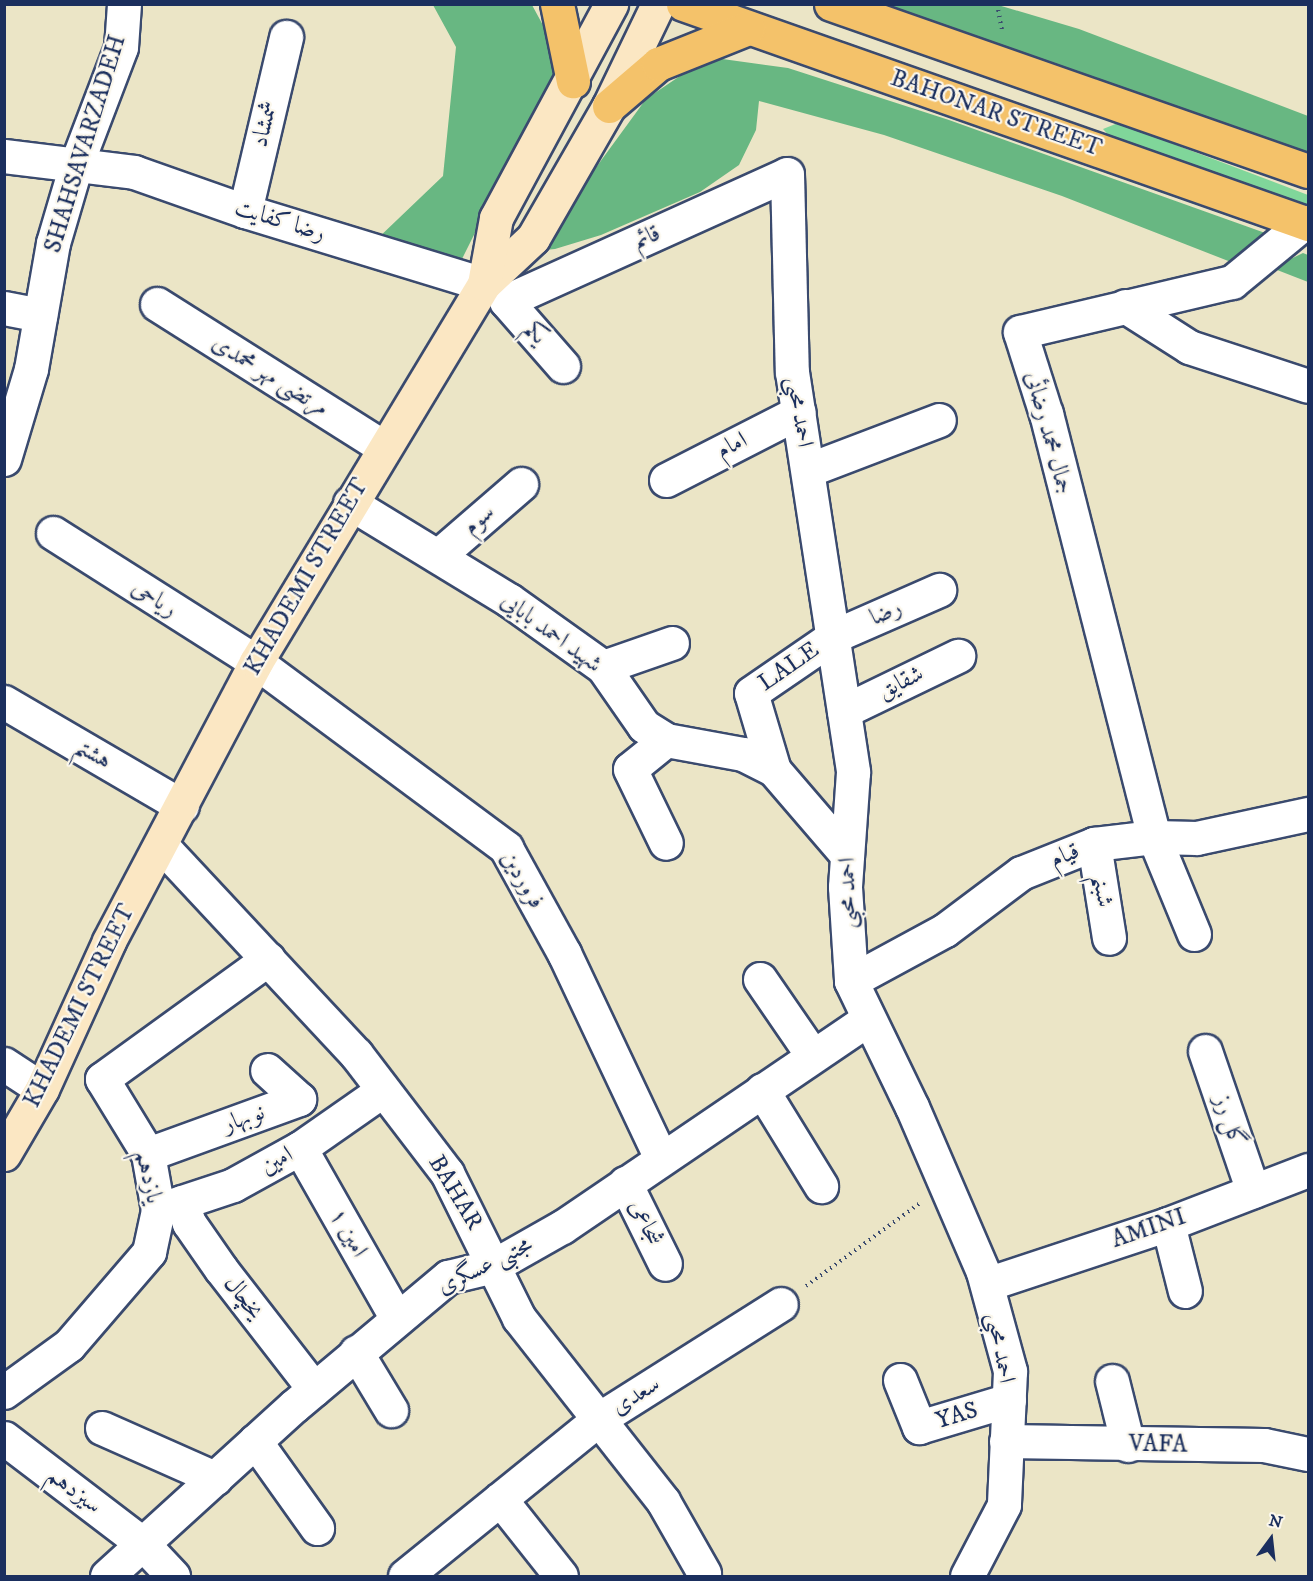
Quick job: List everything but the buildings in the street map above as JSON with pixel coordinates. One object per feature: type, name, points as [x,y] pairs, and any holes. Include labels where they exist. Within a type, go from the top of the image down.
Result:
[{"type":"main road","points":[[557,4],[573,81]]},
{"type":"main road","name":"KHADEMI STREET","points":[[4,1154],[42,1089],[109,941],[256,662],[383,447],[495,293],[496,218],[573,81],[611,4]]},
{"type":"main road","points":[[495,293],[533,238],[609,106],[658,4]]},
{"type":"main road","name":"BAHONAR STREET","points":[[683,4],[1307,223]]},
{"type":"main road","name":"BAHONAR STREET","points":[[831,4],[1308,171]]},
{"type":"main road","points":[[609,106],[658,64],[748,28]]},
{"type":"main road","points":[[1090,147],[1089,123],[1106,101]]},
{"type":"street","name":"SHAHSAVARZADEH","points":[[4,459],[31,369],[53,243],[76,165],[121,48],[124,4]]},
{"type":"street","name":"شمشاد","points":[[245,211],[286,38]]},
{"type":"street","name":"رضا کفایت","points":[[4,156],[134,172],[495,293]]},
{"type":"street","name":"قائم","points":[[495,293],[787,174]]},
{"type":"street","name":"احمد محبی","points":[[787,174],[792,361],[853,772],[847,855],[851,981],[867,1020],[946,1184],[987,1284],[1010,1371],[1004,1505],[967,1576]]},
{"type":"street","name":"جمال محمد رضائی","points":[[1154,837],[1046,414],[1020,332],[1232,282],[1307,223]]},
{"type":"street","name":"یکم","points":[[495,293],[563,366]]},
{"type":"street","name":"مرتضی مهر محمدی","points":[[157,304],[383,447]]},
{"type":"street","points":[[1125,306],[1189,347],[1308,386]]},
{"type":"street","points":[[4,308],[40,315]]},
{"type":"street","name":"امام","points":[[666,480],[799,412]]},
{"type":"street","points":[[808,470],[939,420]]},
{"type":"street","name":"سوم","points":[[438,556],[521,484]]},
{"type":"street","name":"شهید احمد بابایی","points":[[350,503],[438,556],[603,667],[644,726],[666,740],[743,754],[774,770],[847,855]]},
{"type":"street","name":"ریاحی","points":[[53,533],[256,662]]},
{"type":"street","name":"رضا","points":[[834,636],[939,590]]},
{"type":"street","name":"LALE","points":[[774,770],[752,693],[834,636]]},
{"type":"street","points":[[603,667],[672,643]]},
{"type":"street","name":"شقایق","points":[[844,711],[958,656]]},
{"type":"street","name":"فروردین","points":[[256,662],[506,848],[564,953],[661,1158]]},
{"type":"street","name":"هشتم","points":[[4,702],[182,806]]},
{"type":"street","points":[[666,740],[630,769],[666,843]]},
{"type":"street","name":"قیام","points":[[851,981],[945,930],[1021,873],[1094,844],[1154,837],[1197,838],[1308,814]]},
{"type":"street","points":[[1154,837],[1194,934]]},
{"type":"street","name":"BAHAR","points":[[161,844],[356,1054],[447,1173],[519,1318],[663,1501],[705,1573]]},
{"type":"street","name":"شبنم","points":[[1094,844],[1109,938]]},
{"type":"street","name":"یازدهم","points":[[4,1392],[69,1345],[149,1252],[170,1206],[148,1154],[102,1079],[268,959]]},
{"type":"street","points":[[760,979],[813,1056]]},
{"type":"street","name":"مجتبی عسگری","points":[[107,1576],[396,1317],[448,1278],[493,1266],[562,1227],[867,1020]]},
{"type":"street","name":"گل رز","points":[[1205,1051],[1253,1191]]},
{"type":"street","points":[[4,1064],[42,1089]]},
{"type":"street","name":"نوبهار","points":[[148,1154],[299,1099],[267,1070]]},
{"type":"street","name":"امین","points":[[170,1206],[233,1185],[300,1148],[384,1090]]},
{"type":"street","points":[[762,1090],[821,1186]]},
{"type":"street","name":"امین ۱","points":[[300,1148],[396,1317]]},
{"type":"street","name":"AMINI","points":[[987,1284],[1168,1224],[1308,1170]]},
{"type":"street","name":"شجاعی","points":[[626,1183],[665,1264]]},
{"type":"street","name":"یخچال","points":[[170,1206],[189,1223],[221,1269],[314,1389]]},
{"type":"street","points":[[1168,1224],[1185,1292]]},
{"type":"street","name":"سعدی","points":[[405,1576],[599,1419],[781,1304]]},
{"type":"street","points":[[356,1352],[391,1410]]},
{"type":"street","name":"YAS","points":[[900,1380],[919,1427],[1009,1400]]},
{"type":"street","points":[[1112,1381],[1128,1445]]},
{"type":"street","points":[[102,1428],[215,1478]]},
{"type":"street","name":"سیزدهم","points":[[4,1438],[143,1544],[174,1576]]},
{"type":"street","points":[[255,1441],[317,1528]]},
{"type":"street","name":"VAFA","points":[[1006,1441],[1128,1445],[1264,1445],[1308,1454]]},
{"type":"street","points":[[500,1499],[561,1576]]},
{"type":"path","points":[[781,1304],[946,1184]]},
{"type":"green space","points":[[433,5],[532,5],[551,40],[554,74],[459,265],[375,241],[443,176],[456,47]]},
{"type":"green space","points":[[881,5],[998,5],[1079,29],[1308,116],[1308,155]]},
{"type":"green space","points":[[708,57],[788,68],[949,120],[1268,234],[1236,264],[1062,196],[884,135],[759,101],[756,130],[739,165],[700,192],[601,235],[555,249],[535,251],[646,99]]},
{"type":"green space","points":[[1118,123],[1308,195],[1308,209],[1111,138],[1103,129]]},
{"type":"green space","points":[[1303,253],[1308,255],[1308,282],[1272,268]]}]
